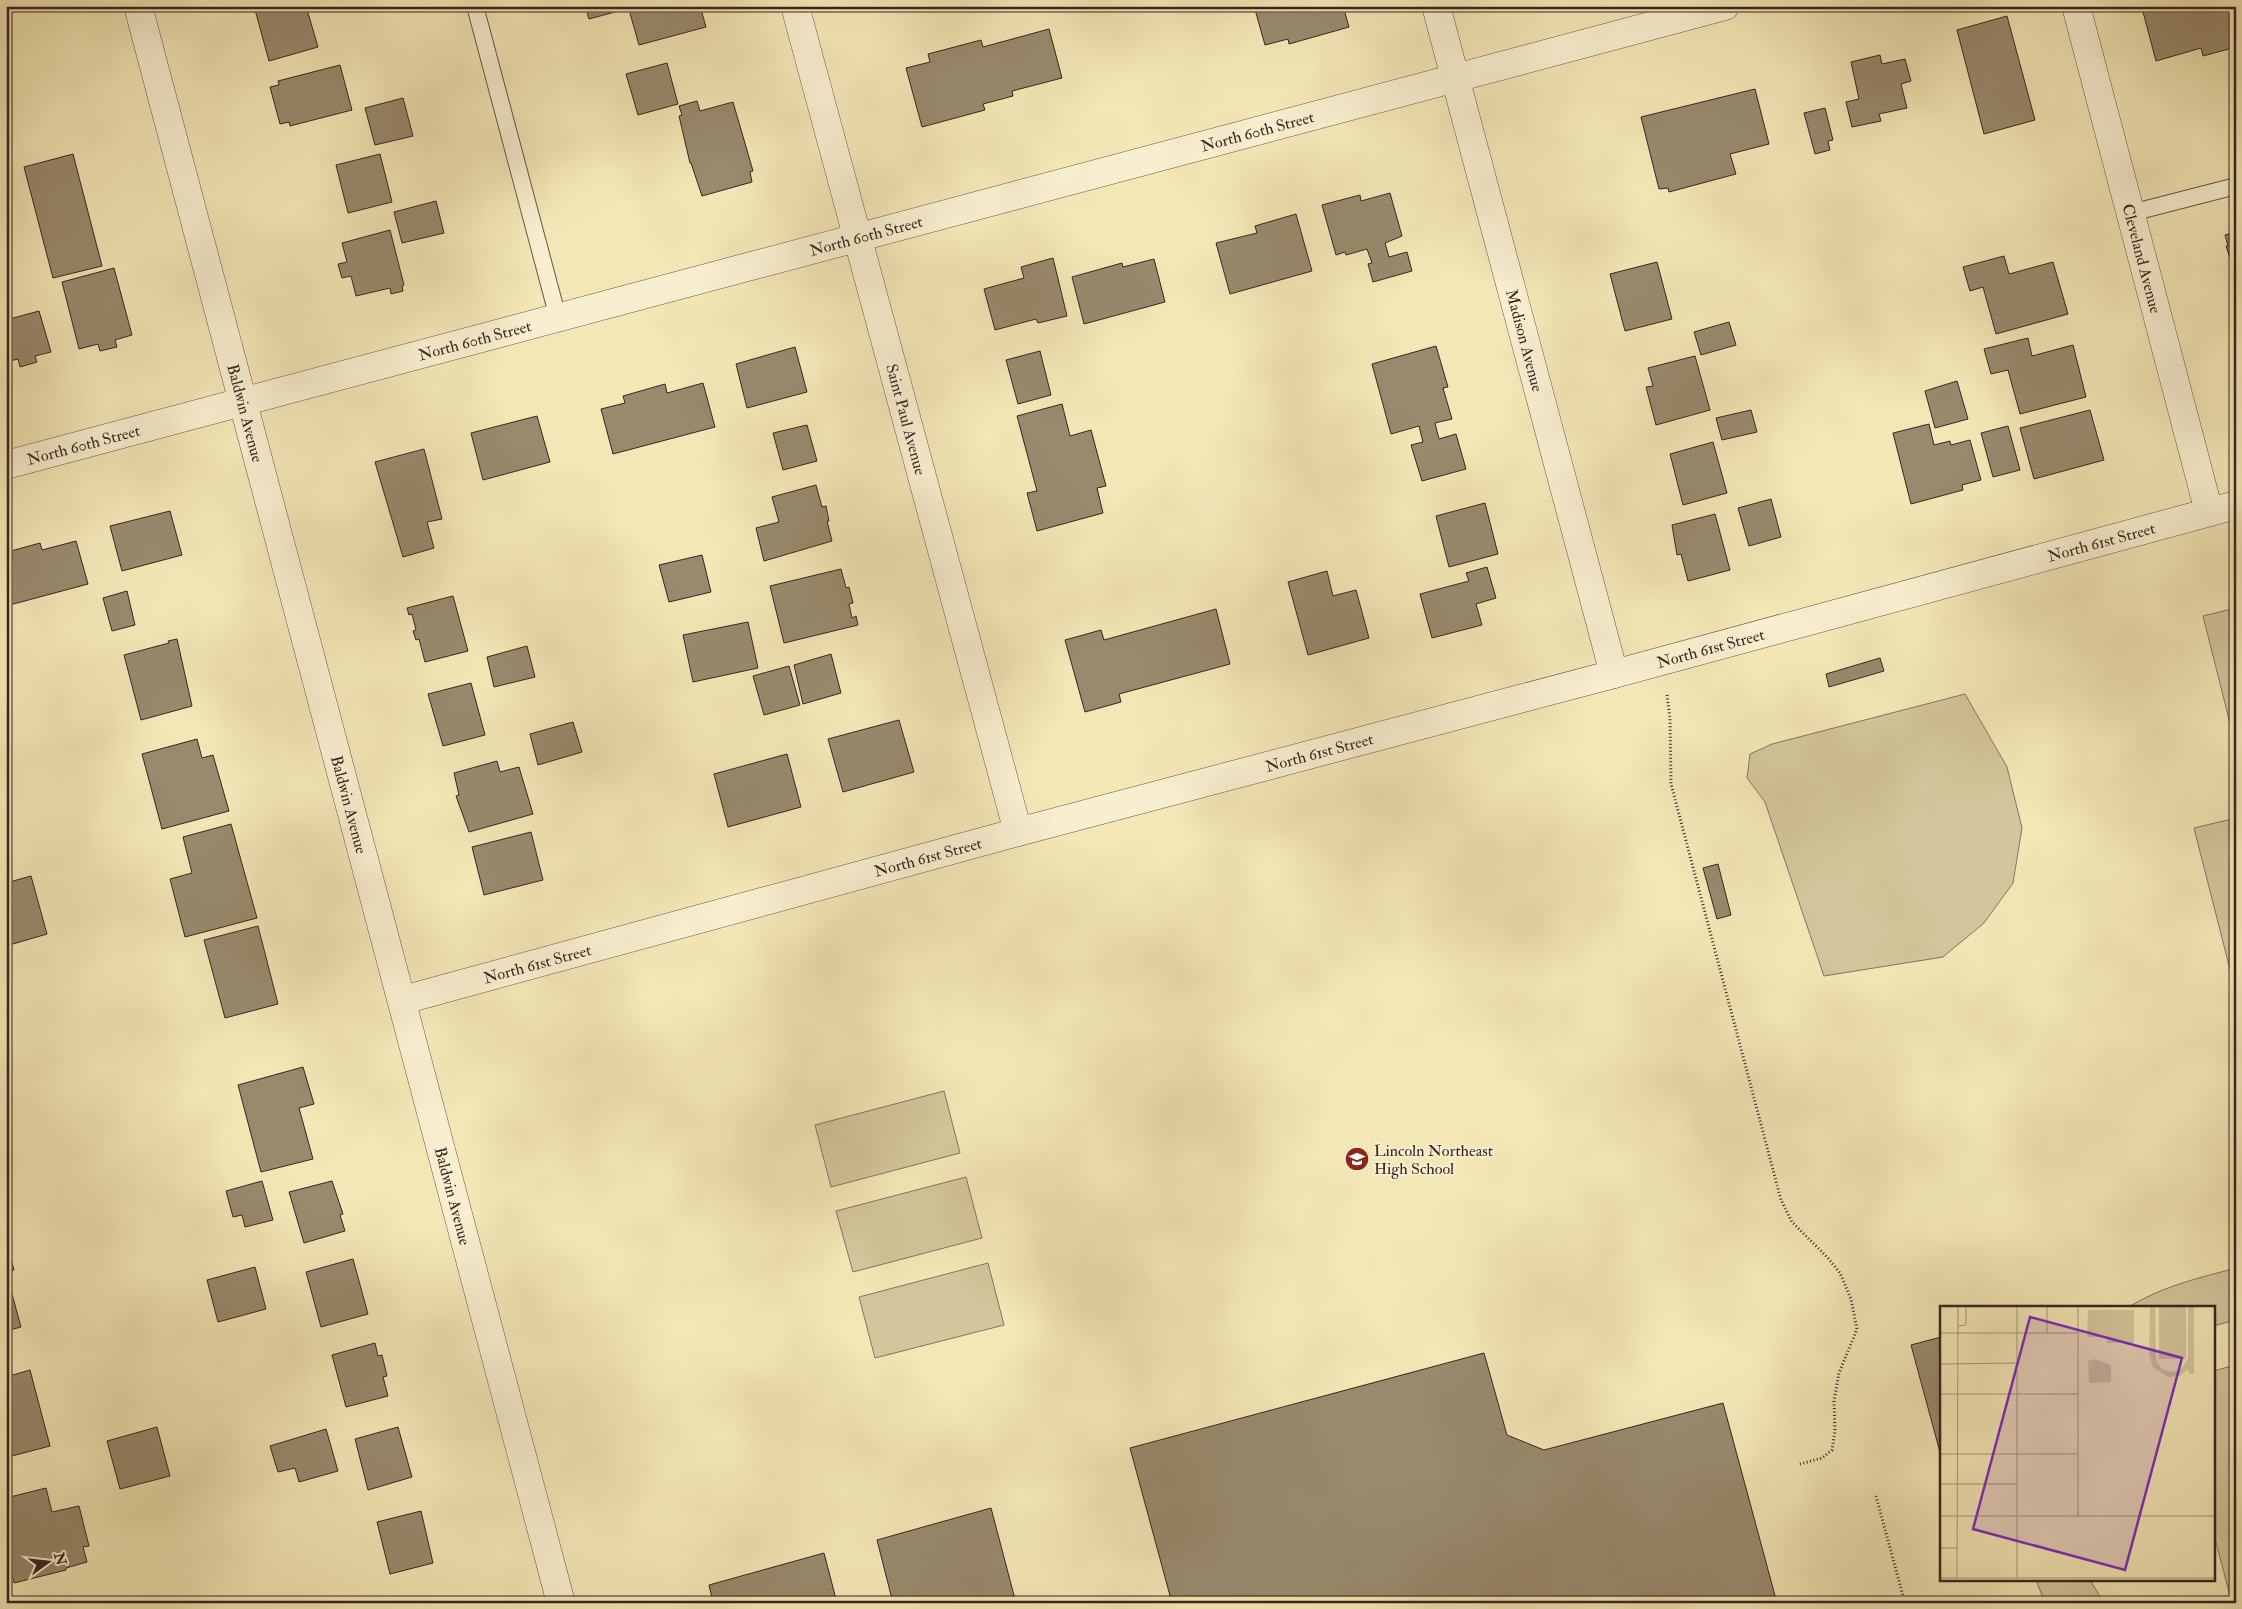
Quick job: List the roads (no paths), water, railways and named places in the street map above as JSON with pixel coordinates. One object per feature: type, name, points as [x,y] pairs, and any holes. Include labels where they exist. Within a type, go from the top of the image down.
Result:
[{"type":"street","name":"Baldwin Avenue","points":[[138,6],[403,1000],[561,1603]]},
{"type":"street","name":"Saint Paul Avenue","points":[[795,6],[1018,832]]},
{"type":"street","name":"Madison Avenue","points":[[1436,6],[1614,674]]},
{"type":"street","name":"North 60th Street","points":[[6,465],[1725,6]]},
{"type":"street","name":"Cleveland Avenue","points":[[2076,6],[2210,512]]},
{"type":"street","name":"North 61st Street","points":[[403,1000],[1018,832],[1614,674],[2236,505]]},
{"type":"lane","points":[[475,6],[558,318]]},
{"type":"lane","points":[[2131,213],[2236,186]]},
{"type":"place","name":"Lincoln Northeast High School","points":[[1357,1159]]}]
